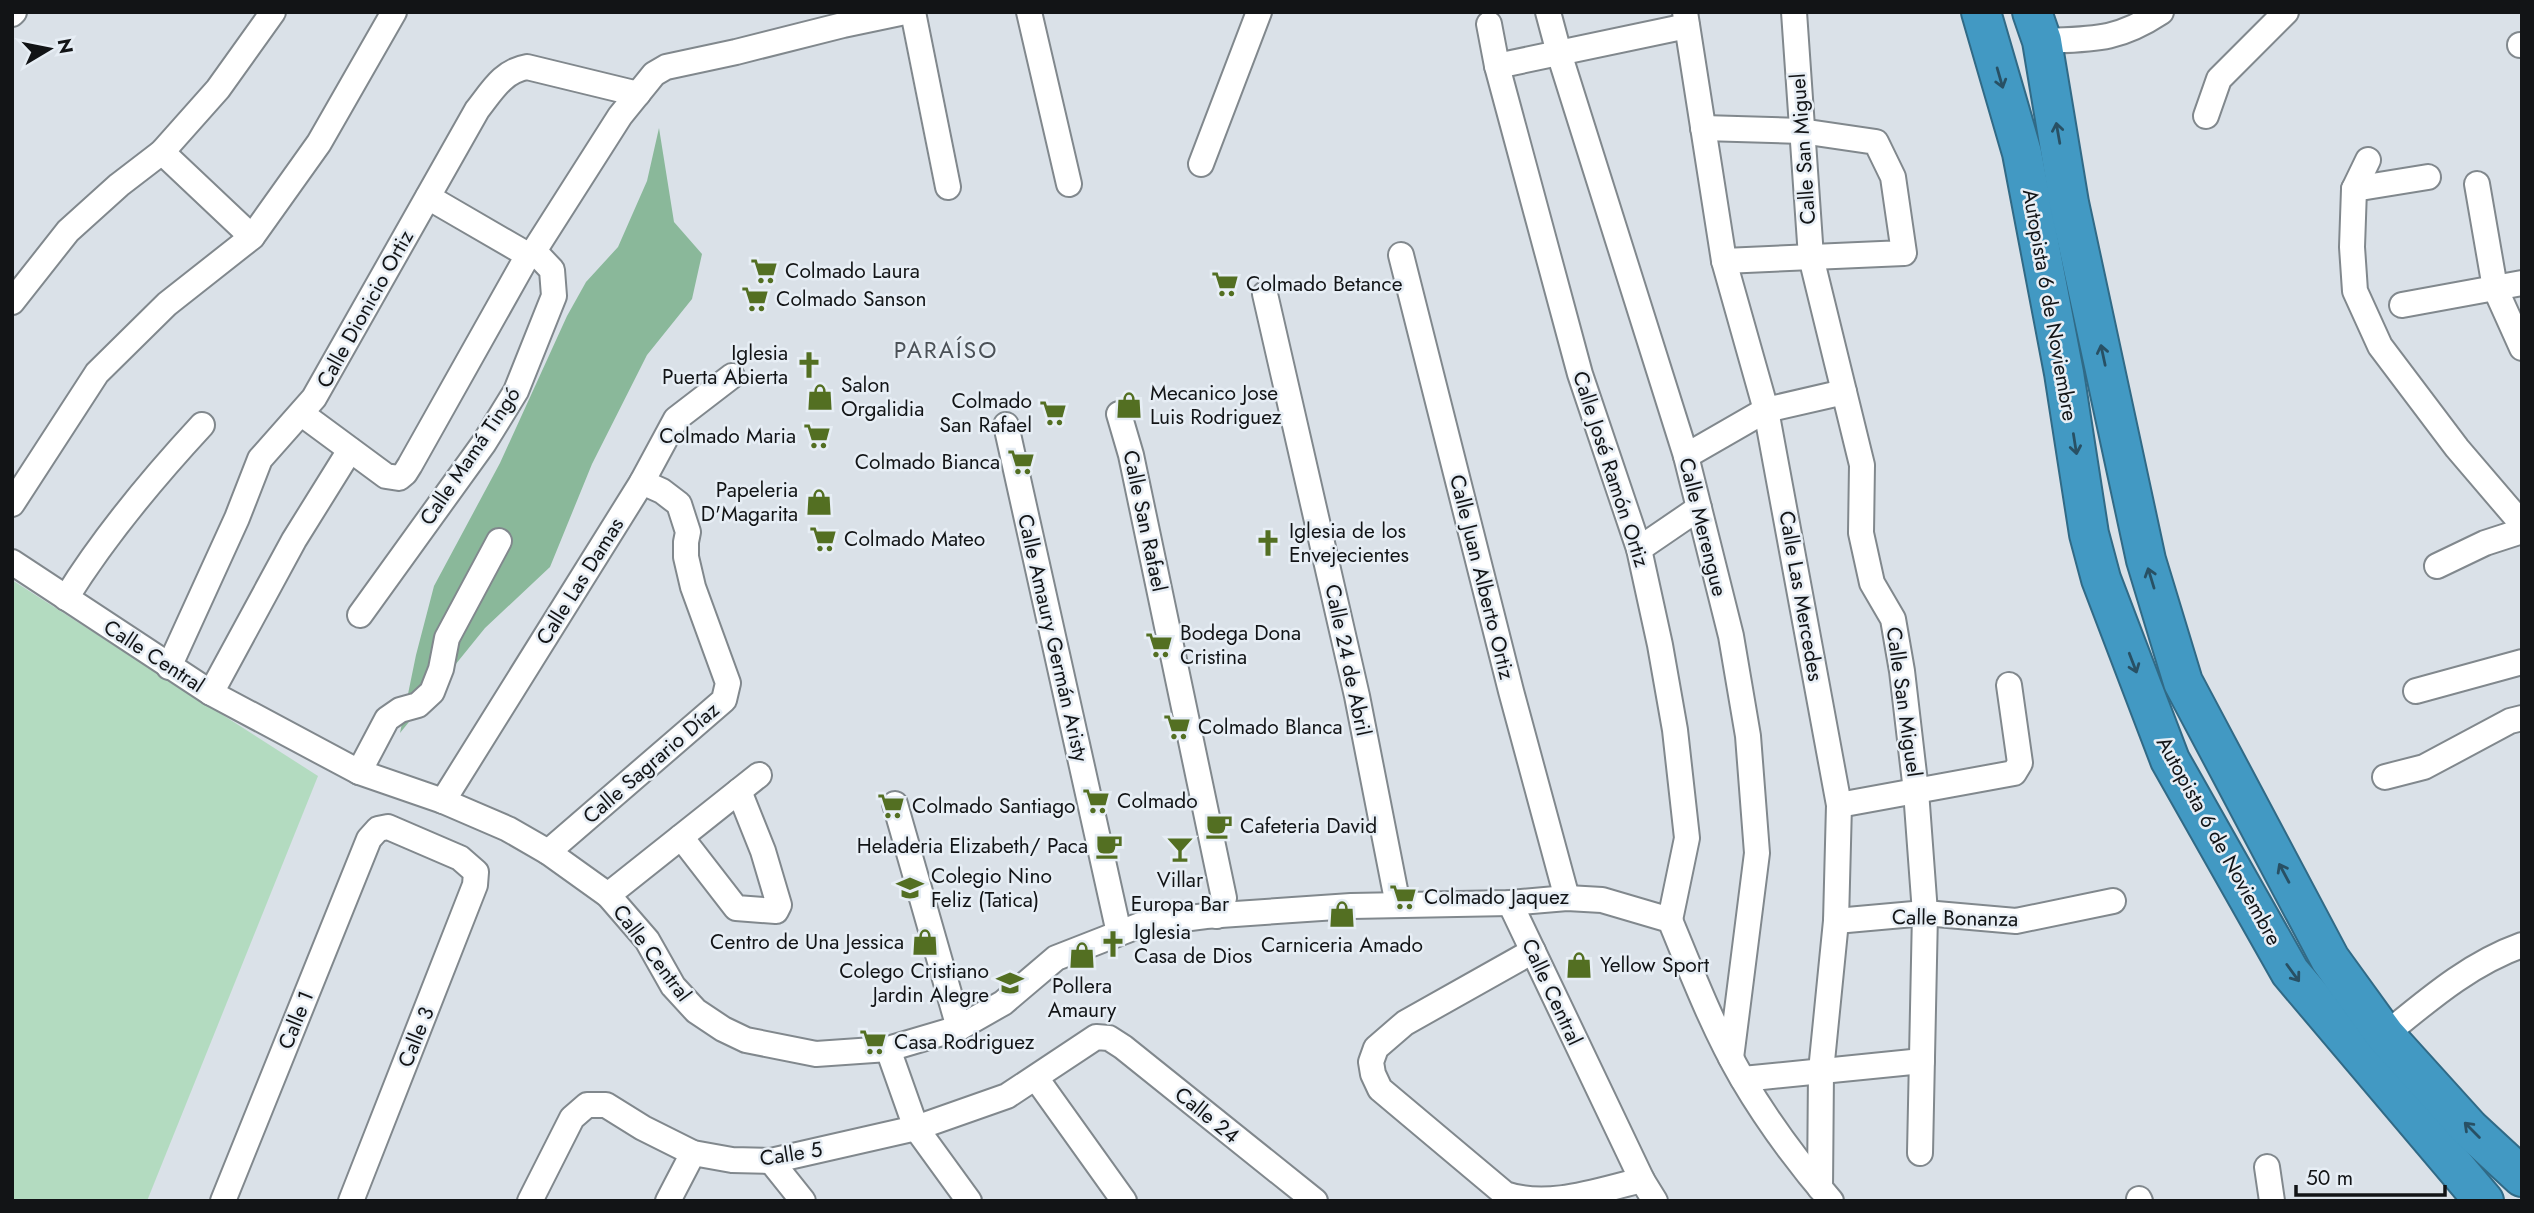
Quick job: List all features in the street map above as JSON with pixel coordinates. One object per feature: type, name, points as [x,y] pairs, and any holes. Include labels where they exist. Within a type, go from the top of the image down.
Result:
[{"type":"highway","name":"Autopista 6 de Noviembre","points":[[1981,12],[2022,153],[2064,373],[2092,545],[2101,579],[2170,760],[2290,972],[2484,1201]]},
{"type":"highway","name":"Autopista 6 de Noviembre","points":[[2037,27],[2069,203],[2146,560],[2183,682],[2330,959],[2385,1035],[2470,1129],[2522,1177]]},
{"type":"street","points":[[12,302],[68,231],[119,185],[162,152],[218,89],[273,12]]},
{"type":"street","points":[[12,504],[97,373],[167,304],[252,237],[319,143],[394,12]]},
{"type":"street","points":[[302,414],[386,476],[399,478],[405,473],[531,253],[620,116],[654,74],[666,67],[843,24],[905,12]]},
{"type":"street","points":[[913,12],[948,187]]},
{"type":"street","points":[[1029,12],[1069,184]]},
{"type":"street","points":[[1201,164],[1258,12]]},
{"type":"street","name":"Calle Merengue","points":[[1548,12],[1686,456],[1731,636],[1748,736],[1757,853],[1731,1058]]},
{"type":"street","name":"Calle San Miguel","points":[[1794,12],[1811,257],[1862,465],[1861,533],[1872,583],[1893,619],[1916,791],[1925,913],[1920,1153]]},
{"type":"street","points":[[2037,27],[2107,38],[2140,26],[2161,12]]},
{"type":"street","points":[[2206,116],[2219,79],[2286,12]]},
{"type":"street","points":[[1497,66],[1559,53],[1686,19]]},
{"type":"street","name":"Calle Las Mercedes","points":[[1686,19],[1724,261],[1766,410],[1839,805],[1836,921],[1821,1071],[1826,1195]]},
{"type":"street","name":"Calle José Ramón Ortiz","points":[[1489,24],[1497,66],[1580,374],[1639,549],[1660,645],[1675,730],[1687,838],[1670,920]]},
{"type":"street","name":"Calle Dionicio Ortiz","points":[[169,667],[237,518],[260,459],[314,398],[477,110],[501,78],[514,69],[527,67],[638,94]]},
{"type":"street","points":[[1703,128],[1801,131],[1876,142],[1893,177],[1904,253],[1724,261]]},
{"type":"street","points":[[162,152],[252,237]]},
{"type":"street","points":[[2368,160],[2354,189],[2352,247],[2355,291],[2380,345],[2457,448],[2522,524]]},
{"type":"street","points":[[2354,189],[2428,177]]},
{"type":"street","points":[[2477,184],[2495,288],[2522,348]]},
{"type":"street","name":"Calle Mamá Tingó","points":[[360,615],[484,443],[516,391],[554,296],[552,270],[531,253],[428,197]]},
{"type":"street","name":"Calle Juan Alberto Ortiz","points":[[1401,255],[1511,691],[1567,898]]},
{"type":"street","points":[[2402,305],[2522,283]]},
{"type":"street","name":"Calle 24 de Abril","points":[[1265,294],[1357,696],[1398,905]]},
{"type":"street","name":"Calle Las Damas","points":[[443,801],[642,482],[676,419],[732,376]]},
{"type":"street","points":[[1686,456],[1766,410],[1844,392]]},
{"type":"street","name":"Calle San Rafael","points":[[1119,414],[1131,455],[1224,898],[1217,916]]},
{"type":"street","points":[[66,598],[90,559],[127,510],[202,425]]},
{"type":"street","name":"Calle Amaury Germán Aristy","points":[[1006,425],[1119,933]]},
{"type":"street","points":[[212,693],[294,540],[350,450]]},
{"type":"street","name":"Calle Sagrario Díaz","points":[[548,852],[724,700],[728,683],[693,587],[686,557],[685,542],[688,532],[678,504],[663,491],[642,482]]},
{"type":"street","points":[[1639,549],[1699,508]]},
{"type":"street","points":[[2437,566],[2485,543],[2522,531]]},
{"type":"street","points":[[359,772],[387,719],[400,710],[418,705],[432,692],[441,669],[447,638],[499,541]]},
{"type":"street","name":"Calle Central","points":[[12,562],[212,693],[359,772],[443,801],[508,829],[548,852],[608,895],[647,940],[673,986],[696,1011],[746,1040],[816,1054],[888,1049],[959,1028],[1003,1003],[1056,958],[1143,924],[1351,906],[1510,903],[1649,1191]]},
{"type":"street","points":[[2416,691],[2522,662]]},
{"type":"street","points":[[1839,805],[2014,773],[2020,763],[2009,685]]},
{"type":"street","points":[[2385,777],[2424,767],[2510,721],[2522,718]]},
{"type":"street","points":[[608,895],[759,775]]},
{"type":"street","points":[[681,837],[736,908],[776,911],[779,905],[763,851],[739,791]]},
{"type":"street","points":[[895,804],[959,1028]]},
{"type":"street","name":"Calle 1","points":[[223,1201],[369,839],[378,830],[388,827],[460,858],[476,872]]},
{"type":"street","name":"Calle 3","points":[[351,1201],[471,897],[476,872]]},
{"type":"street","points":[[1510,903],[1567,898],[1602,901],[1670,920],[1731,1058],[1743,1079],[1826,1195]]},
{"type":"street","name":"Calle Bonanza","points":[[1836,921],[1925,913],[2016,921],[2113,901]]},
{"type":"street","points":[[2385,1035],[2456,979],[2493,956],[2522,945]]},
{"type":"street","points":[[1532,951],[1405,1023],[1376,1048],[1371,1062],[1380,1089],[1506,1194],[1524,1200],[1649,1191]]},
{"type":"street","name":"Calle 5","points":[[530,1201],[572,1118],[587,1105],[606,1105],[643,1128],[693,1153],[732,1160],[771,1161],[916,1128],[1007,1096],[1087,1040],[1096,1037]]},
{"type":"street","name":"Calle 24","points":[[1096,1037],[1109,1038],[1123,1047],[1315,1201]]},
{"type":"street","points":[[888,1049],[916,1128],[969,1201]]},
{"type":"street","points":[[1743,1079],[1922,1061]]},
{"type":"street","points":[[1036,1078],[1124,1201]]},
{"type":"street","points":[[668,1201],[693,1153]]},
{"type":"street","points":[[771,1161],[803,1201]]},
{"type":"street","points":[[2267,1167],[2272,1201]]},
{"type":"green space","points":[[659,128],[674,222],[702,254],[692,299],[647,355],[592,464],[550,567],[485,628],[400,733],[434,586],[500,463],[567,316],[586,282],[618,247],[647,181]]},
{"type":"green space","points":[[12,580],[318,776],[147,1201],[12,1201]]},
{"type":"place","name":"Colmado Laura","points":[[764,271]]},
{"type":"place","name":"Colmado Betance","points":[[1225,284]]},
{"type":"place","name":"Colmado Sanson","points":[[755,299]]},
{"type":"place","name":"Iglesia Puerta Abierta","points":[[809,365]]},
{"type":"place","name":"Salon Orgalidia","points":[[820,397]]},
{"type":"place","name":"Mecanico Jose Luis Rodriguez","points":[[1129,405]]},
{"type":"place","name":"Colmado San Rafael","points":[[1053,413]]},
{"type":"place","name":"Colmado Maria","points":[[817,436]]},
{"type":"place","name":"Colmado Bianca","points":[[1021,462]]},
{"type":"place","name":"Papeleria D'Magarita","points":[[819,502]]},
{"type":"place","name":"Colmado Mateo","points":[[823,539]]},
{"type":"place","name":"Iglesia de los Envejecientes","points":[[1268,543]]},
{"type":"place","name":"Bodega Dona Cristina","points":[[1159,645]]},
{"type":"place","name":"Colmado Blanca","points":[[1177,727]]},
{"type":"place","name":"Colmado","points":[[1096,801]]},
{"type":"place","name":"Colmado Santiago","points":[[891,806]]},
{"type":"place","name":"Cafeteria David","points":[[1219,826]]},
{"type":"place","name":"Heladeria Elizabeth/ Paca","points":[[1109,846]]},
{"type":"place","name":"Villar Europa Bar","points":[[1180,849]]},
{"type":"place","name":"Colegio Nino Feliz (Tatica)","points":[[910,888]]},
{"type":"place","name":"Colmado Jaquez","points":[[1403,897]]},
{"type":"place","name":"Carniceria Amado","points":[[1342,914]]},
{"type":"place","name":"Centro de Una Jessica","points":[[925,942]]},
{"type":"place","name":"Iglesia Casa de Dios","points":[[1113,944]]},
{"type":"place","name":"Pollera Amaury","points":[[1082,955]]},
{"type":"place","name":"Yellow Sport","points":[[1579,965]]},
{"type":"place","name":"Colego Cristiano Jardin Alegre","points":[[1010,983]]},
{"type":"place","name":"Casa Rodriguez","points":[[873,1042]]},
{"type":"district","name":"PARAÍSO","points":[[946,350]]}]
